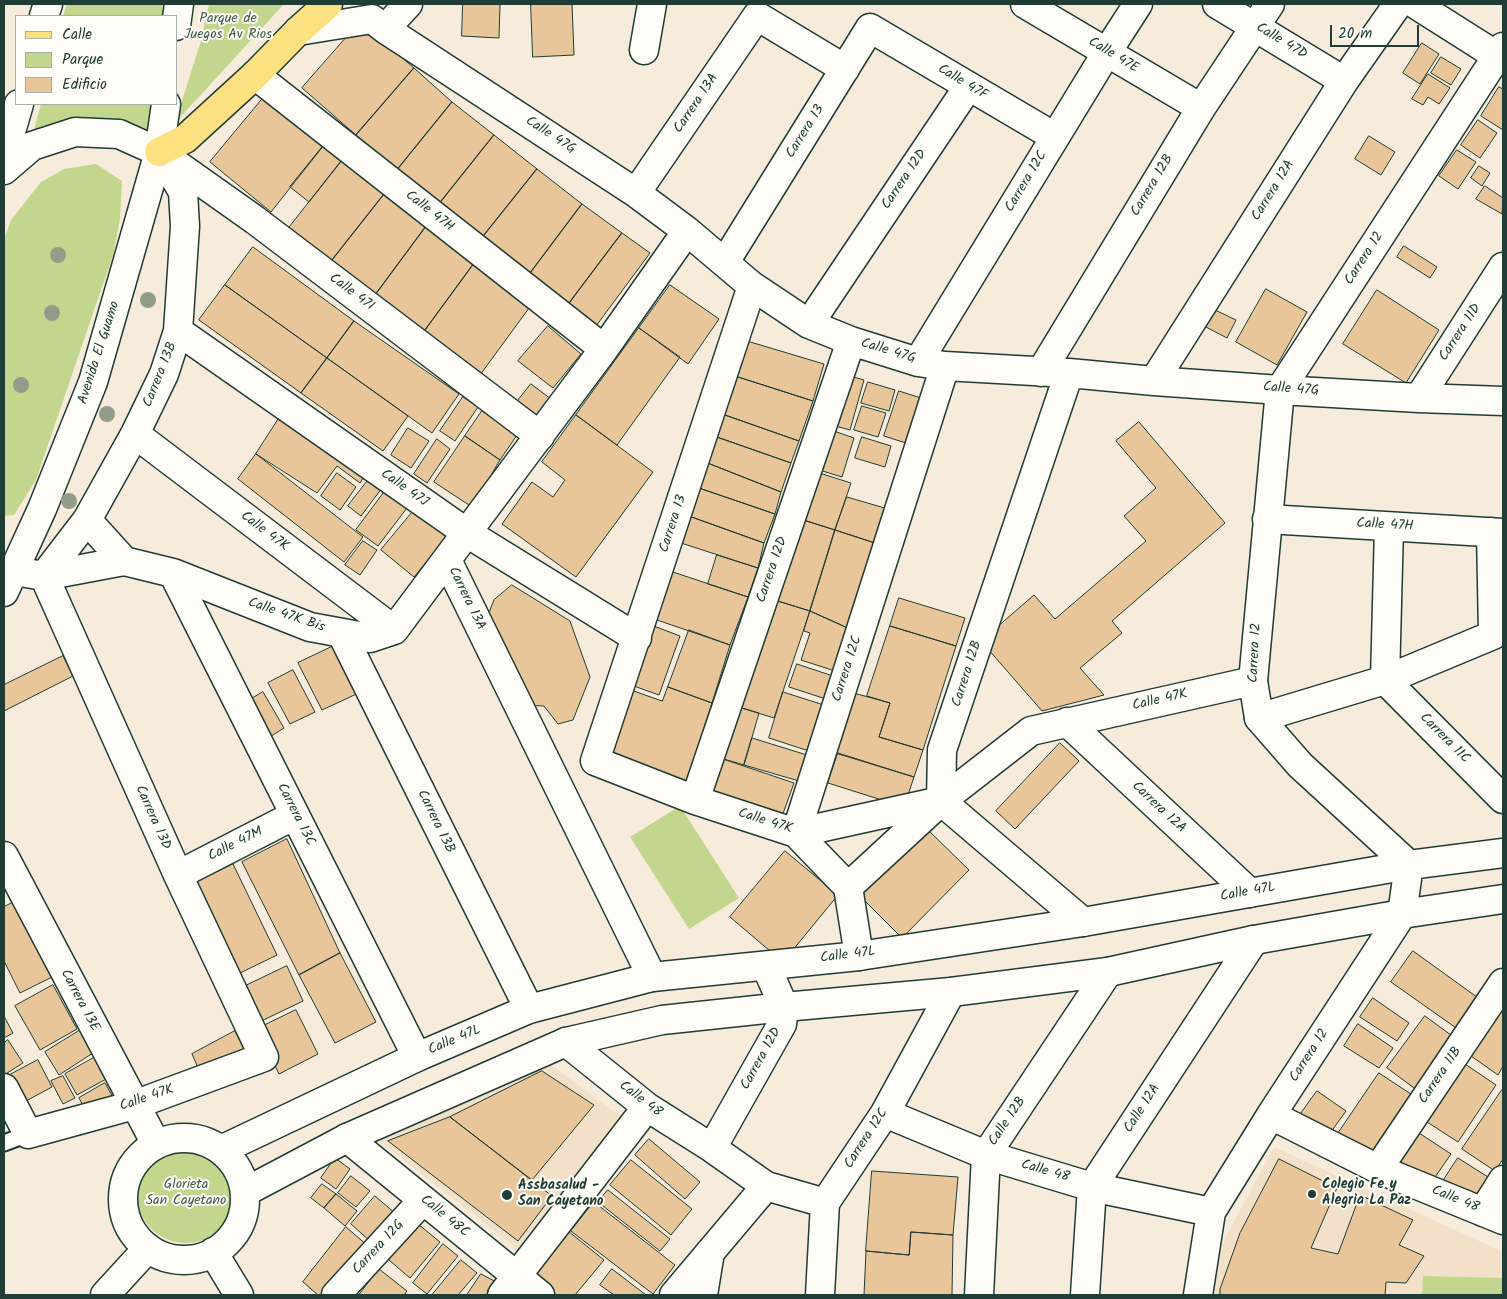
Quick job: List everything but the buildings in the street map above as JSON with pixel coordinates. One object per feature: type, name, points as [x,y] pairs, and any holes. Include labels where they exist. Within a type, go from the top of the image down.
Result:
[{"type":"main road","points":[[159,152],[185,139],[254,75],[298,30],[328,4]]},
{"type":"street","points":[[298,30],[377,17],[408,4]]},
{"type":"street","points":[[644,50],[652,4]]},
{"type":"street","name":"Calle 47E","points":[[1025,4],[1201,108]]},
{"type":"street","name":"Carrera 12C","points":[[918,362],[1138,4]]},
{"type":"street","name":"Calle 47D","points":[[1217,4],[1344,81]]},
{"type":"street","name":"Carrera 12B","points":[[1041,372],[1201,108],[1270,4]]},
{"type":"street","name":"Carrera 12A","points":[[1154,381],[1344,81],[1398,4]]},
{"type":"street","points":[[1415,4],[1500,51]]},
{"type":"street","name":"Carrera 13A","points":[[636,193],[757,16],[845,69]]},
{"type":"street","name":"Calle 47G","points":[[377,17],[636,193],[687,231],[752,286],[809,324],[851,341],[918,362],[945,366],[1068,373],[1280,390],[1503,401]]},
{"type":"street","name":"Carrera 13","points":[[725,262],[870,28]]},
{"type":"street","name":"Calle 47F","points":[[870,28],[1055,137]]},
{"type":"street","name":"Carrera 12","points":[[1259,718],[1253,681],[1280,390],[1500,51]]},
{"type":"street","name":"Calle 47H","points":[[254,75],[604,349]]},
{"type":"street","name":"Carrera 12D","points":[[809,324],[968,87]]},
{"type":"street","points":[[4,156],[19,105]]},
{"type":"street","name":"Avenida El Guamo","points":[[7,576],[42,509],[94,382],[159,152],[166,105]]},
{"type":"street","name":"Calle 47I","points":[[4,170],[32,146],[74,132],[119,134],[159,152],[255,220],[540,436]]},
{"type":"street","name":"Carrera 13B","points":[[44,576],[86,520],[135,434],[164,374],[178,331],[185,226],[183,192],[159,152]]},
{"type":"street","name":"Carrera 13A","points":[[652,977],[447,560],[604,349],[687,231]]},
{"type":"street","name":"Carrera 11D","points":[[1419,398],[1503,267]]},
{"type":"street","name":"Carrera 13","points":[[595,762],[752,286]]},
{"type":"street","name":"Calle 47J","points":[[178,331],[467,533],[637,638]]},
{"type":"street","name":"Carrera 12D","points":[[695,800],[851,341]]},
{"type":"street","name":"Carrera 12C","points":[[796,833],[945,366]]},
{"type":"street","name":"Carrera 12B","points":[[942,801],[942,750],[1068,373]]},
{"type":"street","name":"Calle 47K","points":[[135,434],[394,630]]},
{"type":"street","name":"Calle 47H","points":[[1267,519],[1497,533]]},
{"type":"street","points":[[86,520],[124,561]]},
{"type":"street","points":[[1386,680],[1389,527]]},
{"type":"street","points":[[1409,865],[1300,765],[1259,718],[1386,680],[1498,640],[1497,533]]},
{"type":"street","points":[[394,630],[447,560]]},
{"type":"street","name":"Calle 47K Bis","points":[[7,576],[44,576],[124,561],[173,573],[310,627],[370,638],[394,630]]},
{"type":"street","name":"Carrera 13C","points":[[173,573],[417,1057]]},
{"type":"street","name":"Carrera 13D","points":[[44,576],[178,875],[264,1057]]},
{"type":"street","name":"Carrera 13B","points":[[342,634],[529,1009]]},
{"type":"street","name":"Carrera 11C","points":[[1386,680],[1503,799]]},
{"type":"street","name":"Calle 47K","points":[[848,887],[942,801],[1031,731],[1253,681]]},
{"type":"street","name":"Carrera 12A","points":[[1067,722],[1250,893]]},
{"type":"street","name":"Calle 47K","points":[[595,762],[695,800],[796,833],[942,801]]},
{"type":"street","points":[[942,801],[1083,922]]},
{"type":"street","name":"Calle 47M","points":[[178,875],[295,815]]},
{"type":"street","points":[[796,833],[848,887],[859,956]]},
{"type":"street","name":"Calle 47L","points":[[221,1150],[417,1057],[529,1009],[652,977],[859,956],[1083,922],[1409,865],[1503,853]]},
{"type":"street","name":"Carrera 13E","points":[[4,856],[156,1144]]},
{"type":"street","name":"Carrera 12","points":[[1198,1295],[1211,1212],[1271,1115],[1402,914],[1409,865]]},
{"type":"street","points":[[245,1192],[347,1138],[566,1042],[662,1020],[951,992],[1108,972],[1254,940],[1402,914],[1503,899]]},
{"type":"street","name":"Calle 12A","points":[[1085,1295],[1092,1186],[1254,940]]},
{"type":"street","points":[[766,966],[784,1007]]},
{"type":"street","name":"Calle 12B","points":[[978,1295],[986,1155],[1108,972]]},
{"type":"street","name":"Carrera 11B","points":[[1378,1169],[1503,983]]},
{"type":"street","name":"Carrera 12C","points":[[820,1295],[825,1204],[884,1113],[951,992]]},
{"type":"street","name":"Carrera 12D","points":[[712,1148],[782,1024],[784,1007]]},
{"type":"street","name":"Calle 48","points":[[566,1042],[648,1107],[712,1148],[766,1186],[825,1204]]},
{"type":"street","name":"Calle 47K","points":[[16,1138],[134,1104],[264,1057]]},
{"type":"street","points":[[4,1088],[16,1138]]},
{"type":"street","points":[[509,1286],[648,1107]]},
{"type":"street","name":"Calle 48","points":[[884,1113],[986,1155],[1092,1186],[1211,1212]]},
{"type":"street","name":"Calle 48","points":[[1271,1115],[1378,1169],[1493,1216]]},
{"type":"street","points":[[190,1138],[212,1144],[221,1150],[238,1168],[245,1192],[242,1216],[238,1227],[231,1237],[213,1252],[197,1258],[180,1260],[163,1256],[148,1248],[135,1236],[126,1220],[122,1203],[126,1177],[136,1161],[156,1144],[167,1140],[190,1138]]},
{"type":"street","name":"Calle 48C","points":[[347,1138],[423,1200],[509,1286],[540,1295]]},
{"type":"street","points":[[1493,1216],[1503,1180]]},
{"type":"street","points":[[674,1295],[766,1186]]},
{"type":"street","name":"Carrera 12G","points":[[336,1295],[423,1200]]},
{"type":"street","points":[[105,1295],[148,1248]]},
{"type":"street","points":[[213,1252],[239,1295]]},
{"type":"street","points":[[703,1295],[710,1252]]},
{"type":"shaded area","name":"Assbasalud - San Cayetano","points":[[547,1062],[627,1121],[519,1250],[378,1140]]},
{"type":"shaded area","name":"Colegio Fe y Alegria La Paz","points":[[1274,1147],[1503,1252],[1503,1295],[1210,1295],[1224,1240]]},
{"type":"green space","points":[[67,4],[171,4],[170,15],[63,15]]},
{"type":"green space","name":"Parque de Juegos Av Rios","points":[[209,4],[284,4],[175,123],[200,44]]},
{"type":"green space","points":[[41,105],[154,105],[148,132],[88,123],[31,140]]},
{"type":"green space","points":[[96,164],[122,181],[120,219],[113,255],[36,480],[14,515],[4,516],[4,240],[11,220],[41,182],[64,169]]},
{"type":"green space","points":[[680,806],[739,898],[689,929],[630,837]]},
{"type":"green space","name":"Glorieta San Cayetano","points":[[186,1145],[205,1149],[221,1159],[231,1175],[235,1194],[231,1213],[221,1229],[205,1239],[186,1243],[167,1239],[151,1229],[141,1213],[137,1194],[141,1175],[151,1159],[167,1149]]},
{"type":"green space","points":[[1423,1276],[1503,1278],[1503,1295],[1422,1295]]},
{"type":"place","name":"Colegio Fe y Alegria La Paz","points":[[1312,1194]]},
{"type":"place","name":"Assbasalud - San Cayetano","points":[[507,1195]]}]
